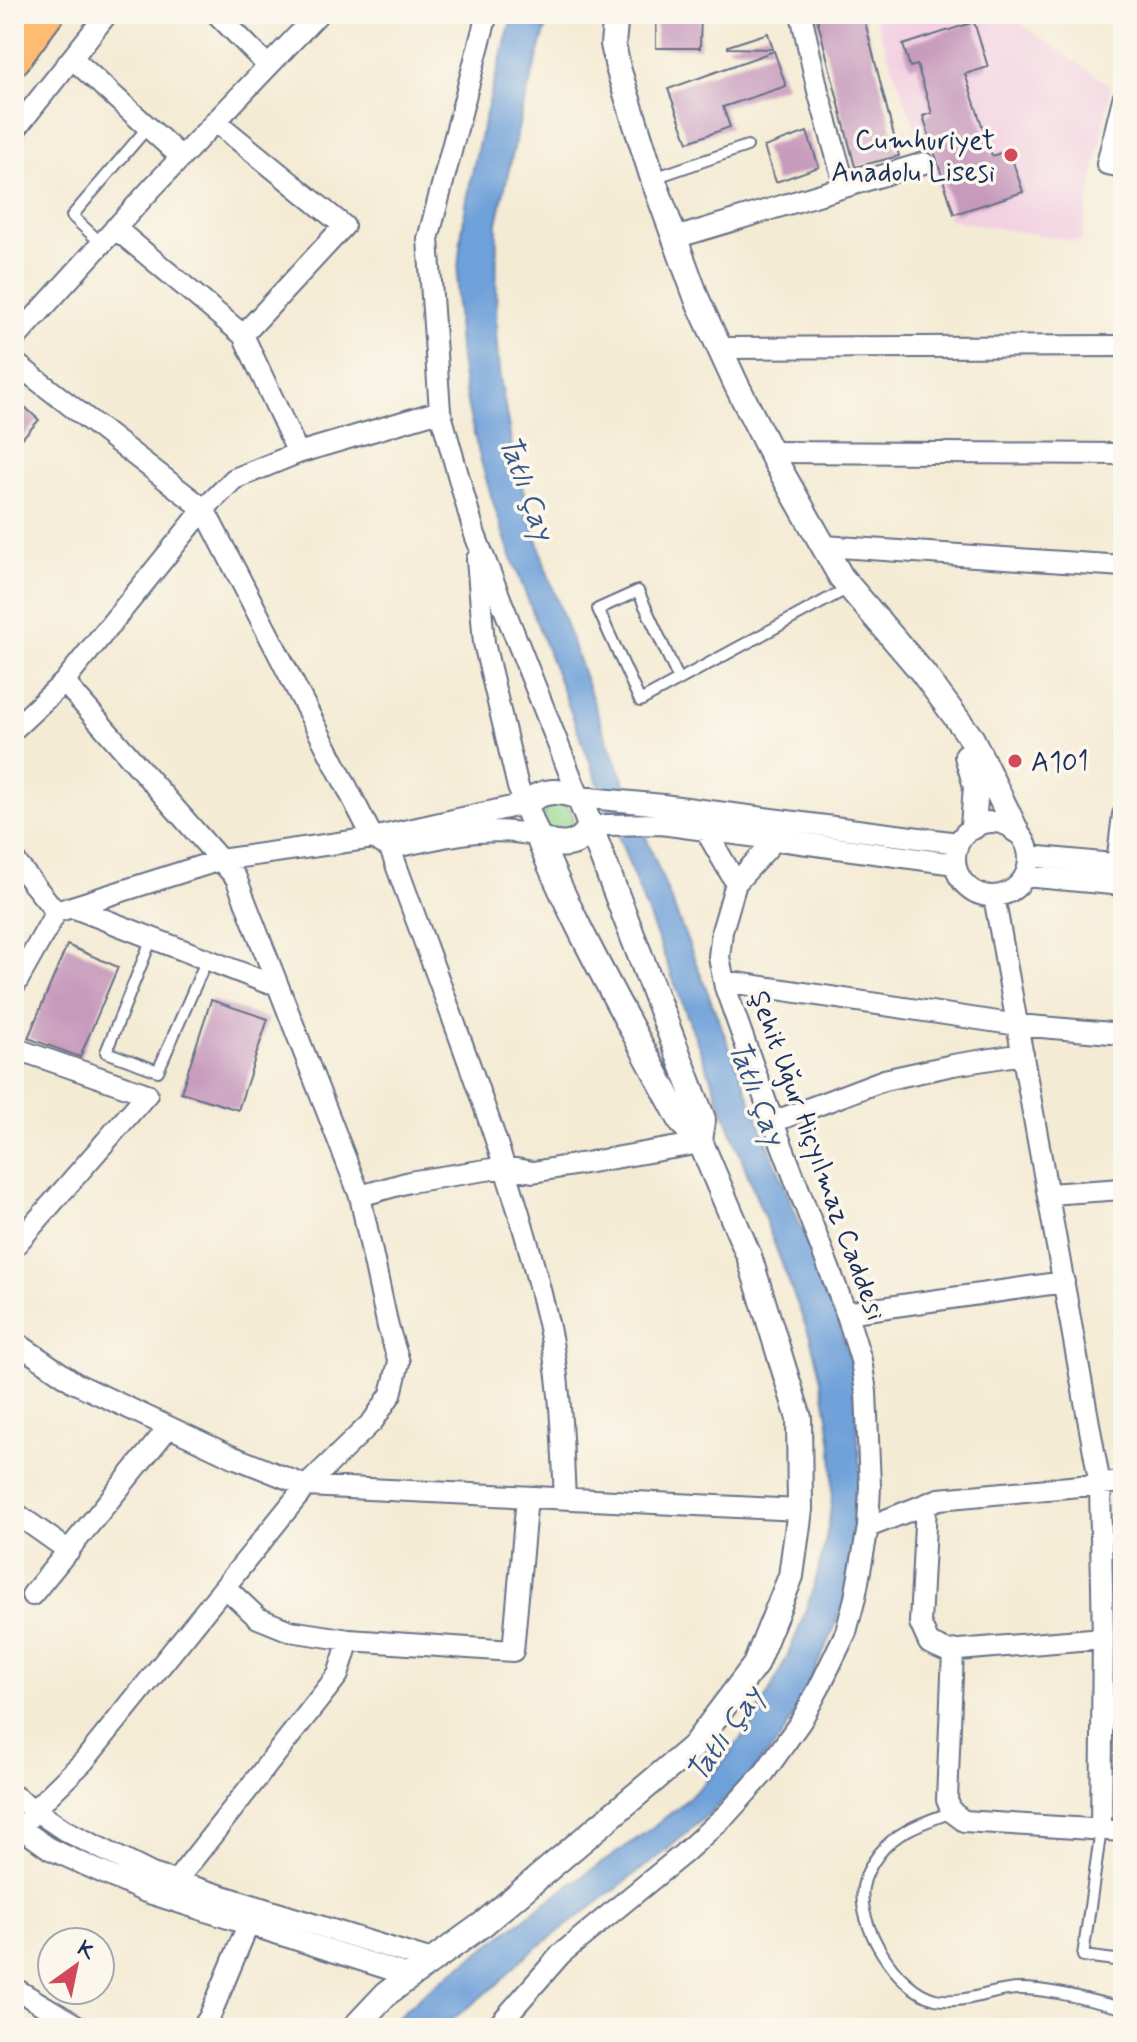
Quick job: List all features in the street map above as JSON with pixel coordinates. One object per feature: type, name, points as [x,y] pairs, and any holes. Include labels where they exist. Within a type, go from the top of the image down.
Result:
[{"type":"highway","points":[[14,59],[47,14]]},
{"type":"street","points":[[14,131],[107,14]]},
{"type":"street","points":[[217,14],[268,66]]},
{"type":"street","points":[[16,334],[318,14]]},
{"type":"street","points":[[487,14],[428,239],[440,411],[475,535],[585,798],[703,1119],[700,1142]]},
{"type":"street","points":[[615,14],[613,44],[618,68],[653,179],[697,299],[771,452],[824,546],[850,587],[923,673],[972,739],[1016,830],[1024,840],[1029,856],[1025,876],[1006,893],[994,896],[970,889],[961,879],[955,864],[976,786],[966,753],[923,673]]},
{"type":"street","points":[[801,14],[818,91],[845,186]]},
{"type":"street","points":[[72,58],[181,157]]},
{"type":"street","points":[[1123,99],[1107,164],[1123,167]]},
{"type":"street","points":[[215,121],[344,226],[243,335]]},
{"type":"street","points":[[675,238],[924,163]]},
{"type":"street","points":[[108,236],[243,335],[298,453]]},
{"type":"street","points":[[719,348],[1123,346]]},
{"type":"street","points":[[14,362],[204,509],[381,843],[505,1167],[549,1324],[560,1400],[565,1499]]},
{"type":"street","points":[[14,729],[64,682],[204,509],[234,479],[298,453],[440,411]]},
{"type":"street","points":[[771,452],[1123,454]]},
{"type":"street","points":[[354,2028],[386,1994],[483,1924],[693,1747],[755,1665],[791,1576],[800,1510],[799,1418],[749,1256],[700,1142],[682,1123],[561,889],[518,787],[484,643],[475,535]]},
{"type":"street","points":[[824,546],[1123,566]]},
{"type":"street","points":[[64,682],[236,878],[360,1196],[388,1327],[399,1362],[391,1394],[373,1421],[306,1486],[84,1761],[17,1830],[50,1849],[146,1892],[411,1976]]},
{"type":"street","points":[[381,843],[525,804],[544,792],[553,791],[585,798],[965,835],[994,821],[1016,830]]},
{"type":"street","points":[[1029,856],[1120,865],[1123,815]]},
{"type":"street","points":[[14,987],[64,909],[220,860],[494,830],[514,830],[558,845],[572,844],[595,827],[648,824],[955,864]]},
{"type":"street","points":[[706,831],[736,883],[775,840]]},
{"type":"street","points":[[14,860],[64,909],[152,938],[265,982],[277,983]]},
{"type":"street","points":[[1025,876],[1123,885]]},
{"type":"street","name":"Şehit Uğur Hiçyılmaz Caddesi","points":[[496,2028],[561,1954],[683,1854],[746,1795],[782,1749],[813,1699],[846,1632],[868,1527],[870,1442],[866,1392],[857,1341],[773,1122],[724,981],[719,957],[722,931],[736,883]]},
{"type":"street","points":[[994,896],[1100,1485],[1103,1638],[1101,1829]]},
{"type":"street","points":[[724,981],[1018,1025],[1123,1034]]},
{"type":"street","points":[[14,1048],[147,1094],[14,1247]]},
{"type":"street","points":[[773,1122],[884,1080],[1023,1054]]},
{"type":"street","points":[[360,1196],[409,1182],[505,1167],[533,1172],[700,1142]]},
{"type":"street","points":[[1048,1194],[1123,1189]]},
{"type":"street","points":[[846,1313],[1064,1282]]},
{"type":"street","points":[[14,1341],[75,1383],[231,1456],[306,1486],[800,1510]]},
{"type":"street","points":[[32,1595],[169,1427]]},
{"type":"street","points":[[868,1527],[939,1499],[1123,1482]]},
{"type":"street","points":[[225,1587],[258,1618],[290,1631],[349,1640],[513,1651],[527,1497]]},
{"type":"street","points":[[926,1505],[920,1623],[929,1643],[953,1651],[1103,1638]]},
{"type":"street","points":[[14,1512],[69,1551]]},
{"type":"street","points":[[176,1881],[338,1675],[349,1640]]},
{"type":"street","points":[[953,1651],[947,1800],[952,1812],[964,1821],[1123,1831]]},
{"type":"street","points":[[14,1796],[78,1837],[152,1874],[432,1961]]},
{"type":"street","points":[[202,2028],[248,1925]]},
{"type":"street","points":[[14,1988],[81,2028]]},
{"type":"lane","points":[[108,236],[72,216],[148,127]]},
{"type":"lane","points":[[653,179],[747,146]]},
{"type":"lane","points":[[679,680],[638,591],[598,609],[640,701],[679,680],[850,587]]},
{"type":"lane","points":[[152,938],[106,1052],[158,1071],[207,959]]},
{"type":"lane","points":[[952,1812],[897,1836],[877,1856],[866,1877],[862,1889],[867,1919],[879,1948],[895,1972],[915,1988],[935,1998],[967,1999],[1019,1989],[1123,2008]]},
{"type":"lane","points":[[1101,1829],[1083,1956],[1123,1961]]},
{"type":"shaded area","name":"Cumhuriyet Anadolu Lisesi","points":[[873,14],[1006,14],[1108,84],[1110,90],[1081,242],[949,220]]},
{"type":"green space","points":[[558,804],[569,808],[573,819],[569,830],[558,834],[547,830],[543,819],[547,808]]},
{"type":"water","points":[[513,14],[550,14],[522,111],[497,223],[496,334],[499,372],[514,458],[545,566],[603,729],[839,1323],[854,1374],[860,1520],[847,1590],[832,1634],[780,1739],[743,1783],[663,1853],[522,1959],[499,1983],[441,2028],[389,2028],[431,1988],[675,1810],[734,1749],[778,1676],[796,1636],[823,1552],[833,1474],[826,1405],[810,1337],[510,553],[468,408],[458,333],[459,257],[474,165]]},
{"type":"building","points":[[656,14],[701,14],[700,48],[656,48]]},
{"type":"building","points":[[835,14],[863,14],[899,156],[855,167],[817,18]]},
{"type":"building","points":[[974,22],[988,67],[965,74],[992,156],[1009,150],[1023,192],[954,214],[923,116],[932,113],[917,65],[910,67],[903,45]]},
{"type":"building","points":[[768,33],[773,49],[728,48],[728,46]]},
{"type":"building","points":[[774,51],[786,86],[723,107],[730,127],[688,142],[668,89]]},
{"type":"building","points":[[807,132],[819,167],[776,182],[764,147]]},
{"type":"building","points":[[14,397],[39,420],[14,447]]},
{"type":"building","points":[[67,945],[118,967],[80,1057],[28,1038]]},
{"type":"building","points":[[211,1000],[268,1019],[238,1110],[181,1092]]},
{"type":"place","name":"Cumhuriyet Anadolu Lisesi","points":[[1011,155]]},
{"type":"place","name":"A101","points":[[1015,761]]},
{"type":"water label","name":"Tatlı Çay","points":[[527,487]]},
{"type":"water label","name":"Tatlı Çay","points":[[757,1092]]},
{"type":"water label","name":"Tatlı Çay","points":[[724,1734]]}]
